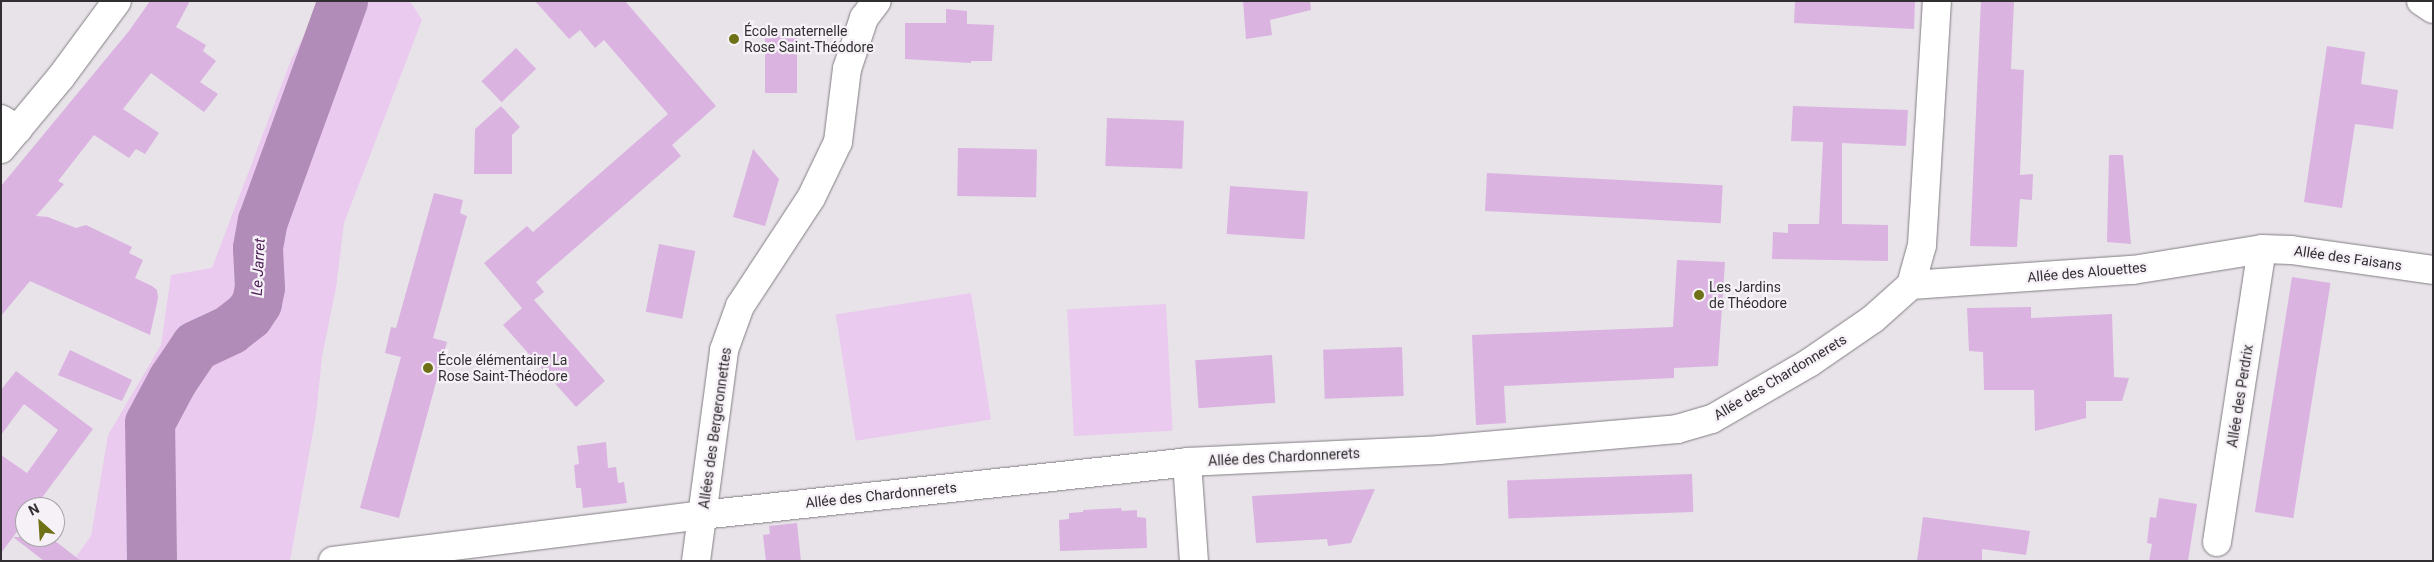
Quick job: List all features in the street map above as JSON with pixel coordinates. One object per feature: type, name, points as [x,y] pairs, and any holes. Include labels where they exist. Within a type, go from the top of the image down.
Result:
[{"type":"street","points":[[1,149],[10,124],[61,77],[116,1]]},
{"type":"street","name":"Allées des Bergeronnettes","points":[[696,561],[724,350],[740,306],[811,198],[838,142],[847,69],[864,18],[877,1]]},
{"type":"street","points":[[1911,285],[1922,245],[1937,1]]},
{"type":"street","points":[[2421,1],[2433,9]]},
{"type":"street","name":"Allée des Alouettes","points":[[1911,285],[2133,270],[2262,249]]},
{"type":"street","name":"Allée des Faisans","points":[[2262,249],[2291,250],[2433,270]]},
{"type":"street","name":"Allée des Perdrix","points":[[2217,542],[2262,249]]},
{"type":"street","name":"Allée des Chardonnerets","points":[[333,561],[702,515],[1187,462],[1439,450],[1677,429],[1712,419],[1808,363],[1873,320],[1911,285]]},
{"type":"street","points":[[1187,462],[1194,561]]},
{"type":"shaded area","points":[[323,1],[410,1],[422,20],[344,223],[336,288],[322,357],[316,415],[290,561],[73,561],[91,536],[108,435],[161,345],[171,275],[212,268],[291,60]]},
{"type":"shaded area","points":[[971,293],[991,419],[856,441],[836,314]]},
{"type":"shaded area","points":[[1166,304],[1173,431],[1074,436],[1067,309]]},
{"type":"building","points":[[150,1],[190,1],[176,27],[206,45],[203,51],[216,61],[200,82],[218,94],[204,112],[151,73],[123,109],[159,133],[145,154],[136,149],[129,158],[94,135],[58,181],[64,184],[36,216],[48,217],[76,228],[86,225],[132,247],[129,253],[143,260],[135,278],[157,290],[158,298],[150,335],[30,281],[1,316],[1,186],[129,31]]},
{"type":"building","points":[[535,1],[625,1],[716,106],[672,145],[681,156],[536,282],[544,292],[534,300],[605,381],[576,407],[503,325],[522,308],[484,263],[527,226],[533,232],[668,114],[604,40],[595,48],[580,30],[569,39]]},
{"type":"building","points":[[1243,1],[1310,1],[1311,10],[1270,20],[1272,35],[1246,39]]},
{"type":"building","points":[[1795,1],[1915,1],[1914,29],[1794,23]]},
{"type":"building","points":[[1981,1],[2014,1],[2011,69],[2024,70],[2020,175],[2033,174],[2032,200],[2020,199],[2017,247],[1970,246]]},
{"type":"building","points":[[946,9],[967,11],[967,24],[994,25],[992,61],[971,61],[971,63],[905,59],[905,23],[946,23]]},
{"type":"building","points":[[765,31],[797,31],[797,93],[765,93]]},
{"type":"building","points":[[2327,46],[2365,52],[2361,84],[2398,90],[2393,129],[2355,124],[2342,208],[2304,202]]},
{"type":"building","points":[[516,48],[536,69],[502,102],[481,81]]},
{"type":"building","points":[[501,106],[520,127],[512,135],[512,174],[474,174],[475,129]]},
{"type":"building","points":[[1793,106],[1908,110],[1906,146],[1842,143],[1842,224],[1888,225],[1888,261],[1772,259],[1773,232],[1788,233],[1788,224],[1819,224],[1823,142],[1791,141]]},
{"type":"building","points":[[1107,118],[1184,121],[1182,169],[1105,166]]},
{"type":"building","points":[[958,148],[1037,149],[1036,197],[957,196]]},
{"type":"building","points":[[753,149],[779,179],[765,226],[733,217]]},
{"type":"building","points":[[2109,155],[2123,155],[2131,244],[2107,242]]},
{"type":"building","points":[[1487,173],[1723,185],[1721,223],[1485,211]]},
{"type":"building","points":[[1230,186],[1308,191],[1304,239],[1227,234]]},
{"type":"building","points":[[434,193],[463,200],[460,213],[467,216],[433,338],[447,342],[399,518],[360,508],[401,357],[385,353],[391,327],[396,328]]},
{"type":"building","points":[[659,244],[695,251],[682,319],[646,312]]},
{"type":"building","name":"Les Jardins de Théodore","points":[[1677,260],[1725,262],[1718,366],[1674,368],[1674,378],[1504,386],[1506,423],[1476,425],[1472,335],[1673,327]]},
{"type":"building","points":[[2292,277],[2331,283],[2293,518],[2255,512]]},
{"type":"building","points":[[2031,307],[2031,318],[2112,314],[2114,377],[2129,378],[2122,401],[2086,401],[2086,418],[2035,431],[2034,390],[1984,390],[1983,352],[1969,351],[1967,308]]},
{"type":"building","points":[[1402,347],[1404,396],[1325,399],[1323,350]]},
{"type":"building","points":[[70,350],[132,380],[122,401],[58,375]]},
{"type":"building","points":[[1272,355],[1275,403],[1199,408],[1195,360]]},
{"type":"building","points":[[16,371],[93,429],[42,497],[15,497],[15,534],[1,553],[1,455],[27,473],[58,430],[24,404],[1,435],[1,390]]},
{"type":"building","points":[[606,442],[608,468],[616,467],[618,483],[624,482],[627,503],[583,508],[581,488],[576,488],[574,465],[579,464],[577,446]]},
{"type":"building","points":[[1692,474],[1693,512],[1508,518],[1507,480]]},
{"type":"building","points":[[1375,489],[1351,543],[1328,546],[1327,539],[1256,543],[1252,496]]},
{"type":"building","points":[[2159,498],[2197,504],[2188,561],[2149,561],[2152,544],[2147,543],[2150,517],[2156,518]]},
{"type":"building","points":[[1121,508],[1122,511],[1137,510],[1137,517],[1146,518],[1147,548],[1060,551],[1059,520],[1069,519],[1069,513],[1083,512],[1083,510]]},
{"type":"building","points":[[1923,517],[2030,531],[2026,555],[1982,549],[1982,561],[1917,561]]},
{"type":"building","points":[[797,523],[801,561],[766,561],[763,535],[770,534],[769,526]]},
{"type":"building","points":[[26,547],[63,547],[81,561],[44,561]]},
{"type":"waterway","name":"Le Jarret","points":[[152,561],[150,423],[173,380],[196,346],[230,330],[249,315],[257,303],[260,288],[258,248],[263,221],[343,1]]},
{"type":"place","name":"École maternelle Rose Saint-Théodore","points":[[734,39]]},
{"type":"place","name":"Les Jardins de Théodore","points":[[1699,295]]},
{"type":"place","name":"École élémentaire La Rose Saint-Théodore","points":[[428,368]]}]
